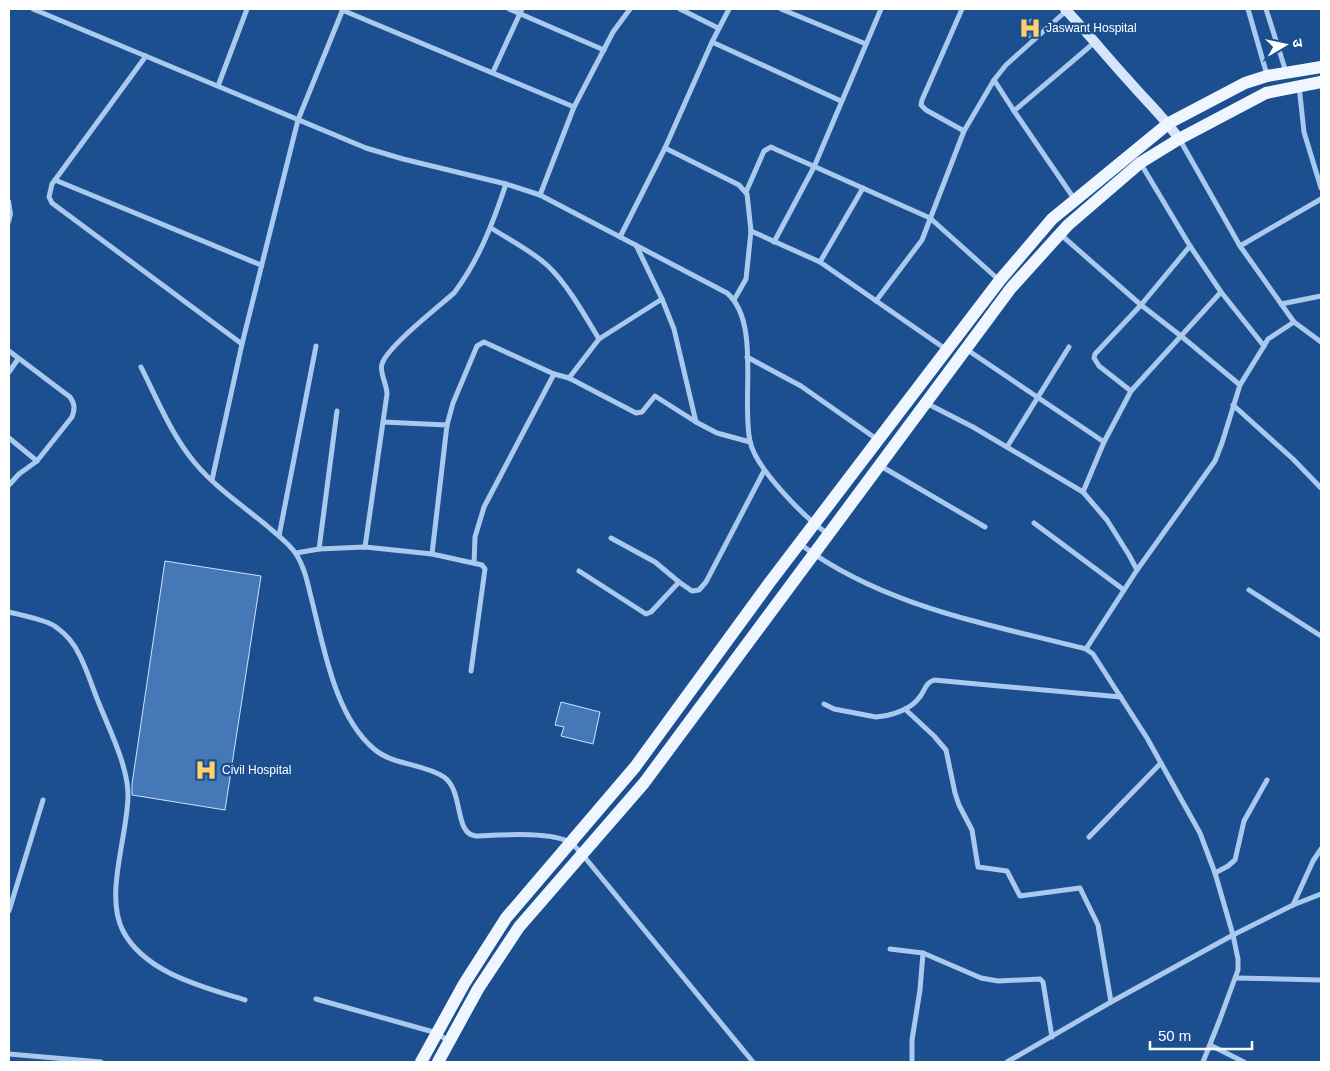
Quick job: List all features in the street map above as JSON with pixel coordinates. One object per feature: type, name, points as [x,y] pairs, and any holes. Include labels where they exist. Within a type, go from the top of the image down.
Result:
[{"type":"main road","points":[[421,1062],[467,979],[506,918],[635,767],[814,524],[1000,280],[1052,219],[1169,123],[1228,91],[1267,76],[1321,66]]},
{"type":"main road","points":[[438,1062],[480,987],[519,927],[644,783],[1011,288],[1068,225],[1140,164],[1179,139],[1266,92],[1321,82]]},
{"type":"main road","points":[[467,979],[480,987]]},
{"type":"street","points":[[33,9],[366,148],[506,184],[540,195],[727,293],[741,311],[745,328],[748,423],[750,442],[756,458],[764,471],[814,524],[828,534]]},
{"type":"street","points":[[218,86],[247,9]]},
{"type":"street","points":[[212,480],[261,264],[298,120],[342,9],[574,107]]},
{"type":"street","points":[[509,9],[521,11],[604,50]]},
{"type":"street","points":[[540,195],[574,107],[617,27],[630,9]]},
{"type":"street","points":[[680,9],[718,28]]},
{"type":"street","points":[[620,237],[665,148],[718,28],[729,9]]},
{"type":"street","points":[[781,9],[866,44]]},
{"type":"street","points":[[774,242],[814,167],[882,9]]},
{"type":"street","points":[[962,9],[921,105],[926,110],[964,131]]},
{"type":"street","points":[[1248,9],[1267,76]]},
{"type":"street","points":[[1266,9],[1286,72]]},
{"type":"street","points":[[876,301],[919,244],[964,131],[994,80],[1006,65],[1066,10],[1128,81],[1169,123],[1240,246],[1294,322],[1321,342]]},
{"type":"street","points":[[493,72],[521,11]]},
{"type":"street","points":[[712,42],[841,101]]},
{"type":"street","points":[[1014,111],[1095,42]]},
{"type":"street","points":[[146,56],[55,180],[50,190],[50,197],[52,203],[242,344]]},
{"type":"street","points":[[994,80],[1075,200]]},
{"type":"street","points":[[1299,86],[1304,132],[1321,188]]},
{"type":"street","points":[[665,148],[739,186],[746,192],[751,231],[746,278],[734,300]]},
{"type":"street","points":[[746,192],[764,151],[767,148],[775,149],[930,218],[1000,280]]},
{"type":"street","points":[[1140,164],[1190,246],[1221,292],[1264,346]]},
{"type":"street","points":[[55,180],[261,264]]},
{"type":"street","points":[[365,547],[387,394],[386,383],[381,370],[384,358],[393,347],[454,293],[474,263],[491,228],[506,184]]},
{"type":"street","points":[[820,262],[862,188]]},
{"type":"street","points":[[1240,246],[1321,199]]},
{"type":"street","points":[[491,228],[533,253],[550,268],[583,313],[599,339]]},
{"type":"street","points":[[751,231],[820,262],[947,350]]},
{"type":"street","points":[[1060,234],[1141,305],[1240,385]]},
{"type":"street","points":[[636,245],[674,329],[696,422]]},
{"type":"street","points":[[1131,390],[1099,366],[1094,358],[1098,350],[1141,305],[1190,246]]},
{"type":"street","points":[[1083,492],[1104,442],[1131,390],[1221,292]]},
{"type":"street","points":[[1281,304],[1321,296]]},
{"type":"street","points":[[569,378],[599,339],[662,299]]},
{"type":"street","points":[[1086,648],[1136,570],[1215,461],[1240,385],[1264,346],[1268,340],[1294,322]]},
{"type":"street","points":[[432,554],[447,425],[453,403],[479,343],[484,342],[554,374],[569,378],[636,413],[642,412],[651,399],[657,396],[696,422],[717,433],[750,442]]},
{"type":"street","points":[[279,536],[316,346]]},
{"type":"street","points":[[1006,447],[1069,347]]},
{"type":"street","points":[[966,349],[1104,442]]},
{"type":"street","points":[[9,352],[70,397],[75,411],[37,461],[19,474],[9,485]]},
{"type":"street","points":[[747,357],[801,386],[878,440]]},
{"type":"street","points":[[9,372],[18,359]]},
{"type":"street","points":[[141,368],[181,443],[195,463],[296,553],[306,578],[331,674],[347,713],[360,734],[375,750],[392,760],[429,770],[449,781],[455,792],[464,829],[469,834],[476,836],[522,834],[570,843],[582,854],[753,1062]]},
{"type":"street","points":[[474,563],[475,537],[484,507],[554,374]]},
{"type":"street","points":[[925,403],[973,427],[1083,492],[1107,520],[1136,570]]},
{"type":"street","points":[[1233,405],[1293,459],[1321,488]]},
{"type":"street","points":[[319,549],[337,411]]},
{"type":"street","points":[[383,422],[447,425]]},
{"type":"street","points":[[9,438],[37,461]]},
{"type":"street","points":[[879,465],[985,527]]},
{"type":"street","points":[[611,538],[655,562],[692,591],[699,590],[706,582],[764,471]]},
{"type":"street","points":[[1034,523],[1124,590]]},
{"type":"street","points":[[800,544],[813,554],[898,598],[935,610],[1086,648],[1099,662],[1161,762],[1200,832],[1215,873],[1233,935],[1238,959],[1236,978],[1202,1062]]},
{"type":"street","points":[[296,553],[319,549],[365,547],[432,554],[482,565],[485,573],[471,670]]},
{"type":"street","points":[[579,571],[646,614],[651,612],[679,582]]},
{"type":"street","points":[[1249,590],[1321,636]]},
{"type":"street","points":[[9,612],[54,625],[67,636],[80,654],[119,756],[128,795],[116,892],[117,912],[122,930],[135,948],[164,970],[188,982],[245,1000]]},
{"type":"street","points":[[824,704],[834,709],[876,716],[890,714],[905,709],[918,699],[926,684],[934,680],[1122,697]]},
{"type":"street","points":[[905,709],[946,750],[955,793],[972,830],[978,867],[1007,871],[1020,896],[1080,888],[1098,925],[1111,1002]]},
{"type":"street","points":[[1090,837],[1161,762]]},
{"type":"street","points":[[1215,873],[1228,866],[1234,860],[1244,821],[1267,780]]},
{"type":"street","points":[[9,911],[43,800]]},
{"type":"street","points":[[1293,905],[1313,861],[1321,850]]},
{"type":"street","points":[[1008,1062],[1111,1002],[1233,935],[1293,905],[1321,894]]},
{"type":"street","points":[[890,949],[922,953],[990,980],[1037,978],[1042,980],[1052,1037]]},
{"type":"street","points":[[912,1062],[912,1040],[920,990],[922,953]]},
{"type":"street","points":[[1236,978],[1321,980]]},
{"type":"street","points":[[316,999],[437,1033],[450,1042]]},
{"type":"street","points":[[1210,1045],[1244,1062]]},
{"type":"street","points":[[9,1054],[101,1062]]},
{"type":"lane","points":[[9,202],[11,214],[9,222]]},
{"type":"building","points":[[1032,18],[1041,27],[1029,38],[1020,29]]},
{"type":"building","points":[[165,561],[261,576],[225,810],[132,795],[132,784]]},
{"type":"building","points":[[561,702],[600,712],[593,744],[561,736],[564,727],[555,725]]},
{"type":"place","name":"Jaswant Hospital","points":[[1030,28]]},
{"type":"place","name":"Civil Hospital","points":[[206,770]]}]
